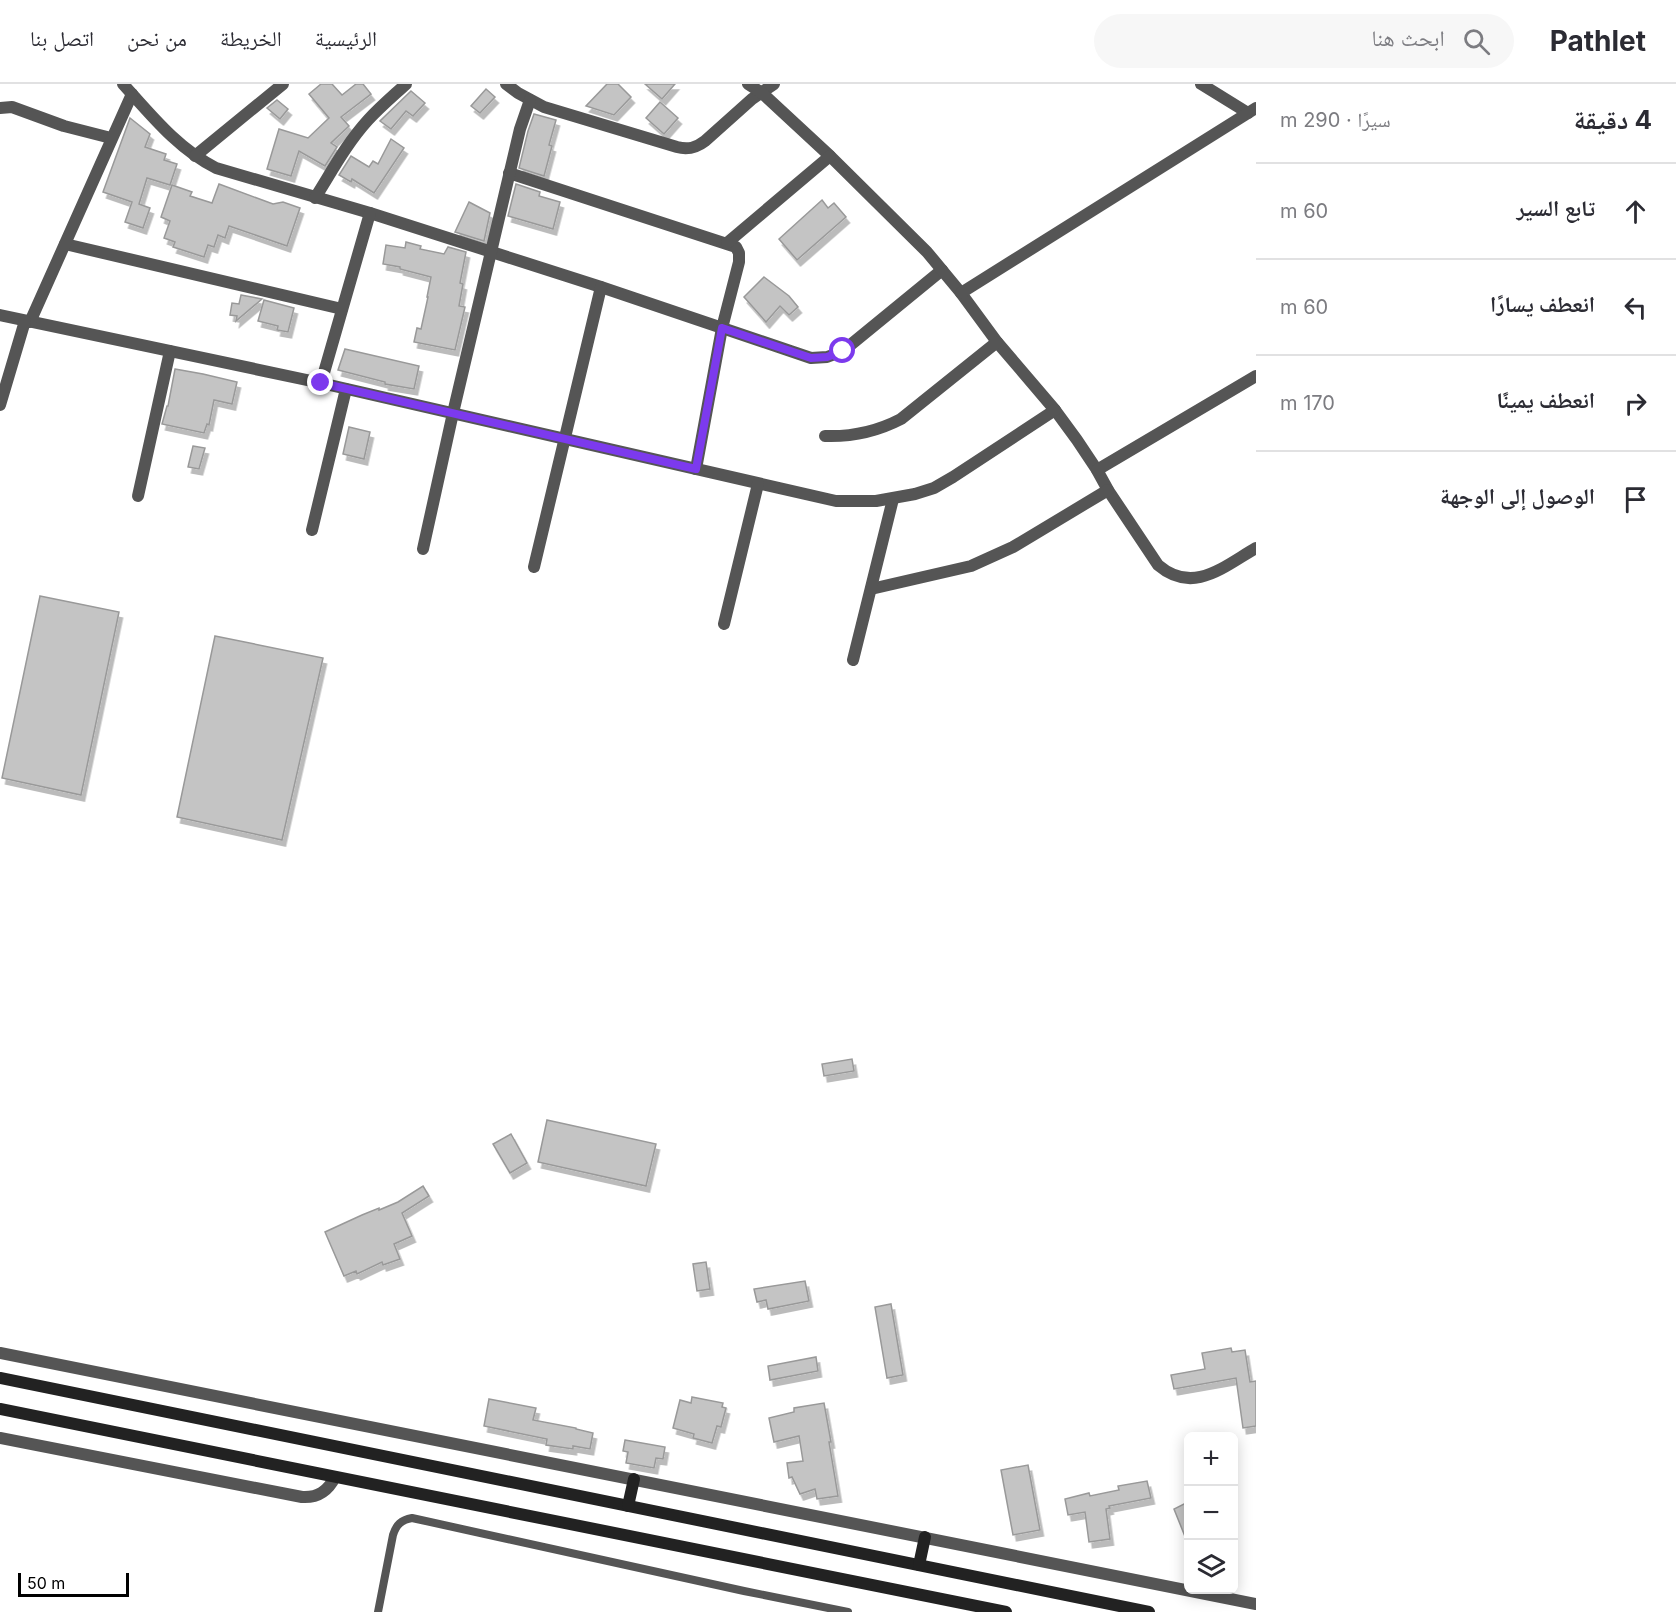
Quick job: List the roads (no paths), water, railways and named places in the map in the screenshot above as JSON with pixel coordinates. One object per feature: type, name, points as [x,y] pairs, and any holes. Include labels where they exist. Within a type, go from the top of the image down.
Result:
[{"type":"main road","points":[[0,1378],[1149,1612]]},
{"type":"main road","points":[[0,1409],[1006,1612]]},
{"type":"main road","points":[[628,1506],[634,1479]]},
{"type":"main road","points":[[919,1565],[925,1537]]},
{"type":"street","points":[[123,84],[175,139],[195,156],[216,168],[370,213],[601,287],[811,358],[835,355],[850,346],[942,270]]},
{"type":"street","points":[[315,198],[358,132],[406,84]]},
{"type":"street","points":[[506,84],[530,100],[558,111],[688,149],[699,146],[752,99],[774,84]]},
{"type":"street","points":[[748,84],[762,93],[830,156],[942,270],[997,342],[1055,410],[1163,570],[1177,577],[1192,579],[1209,575],[1256,548]]},
{"type":"street","points":[[1201,84],[1252,111]]},
{"type":"street","points":[[195,156],[277,86]]},
{"type":"street","points":[[0,405],[27,322],[132,94]]},
{"type":"street","points":[[423,549],[490,252],[520,129],[530,100]]},
{"type":"street","points":[[0,108],[12,107],[64,126],[111,138]]},
{"type":"street","points":[[961,293],[1252,111]]},
{"type":"street","points":[[728,243],[830,156]]},
{"type":"street","points":[[509,173],[736,247],[739,262],[722,328],[696,469]]},
{"type":"street","points":[[321,383],[370,213]]},
{"type":"street","points":[[64,244],[342,309]]},
{"type":"street","points":[[534,567],[601,287]]},
{"type":"street","points":[[0,315],[321,383],[836,501],[866,502],[893,499],[934,488],[1055,410]]},
{"type":"street","points":[[825,436],[857,435],[880,429],[901,419],[997,342]]},
{"type":"street","points":[[138,496],[170,351]]},
{"type":"street","points":[[1097,471],[1256,376]]},
{"type":"street","points":[[312,530],[346,389]]},
{"type":"street","points":[[724,624],[758,484]]},
{"type":"street","points":[[871,589],[963,568],[992,558],[1108,490]]},
{"type":"street","points":[[853,660],[893,499]]},
{"type":"street","points":[[0,1353],[1256,1604]]},
{"type":"street","points":[[0,1438],[302,1497],[322,1493],[328,1489],[335,1477]]},
{"type":"lane","points":[[378,1612],[395,1528],[412,1518],[848,1612]]}]
